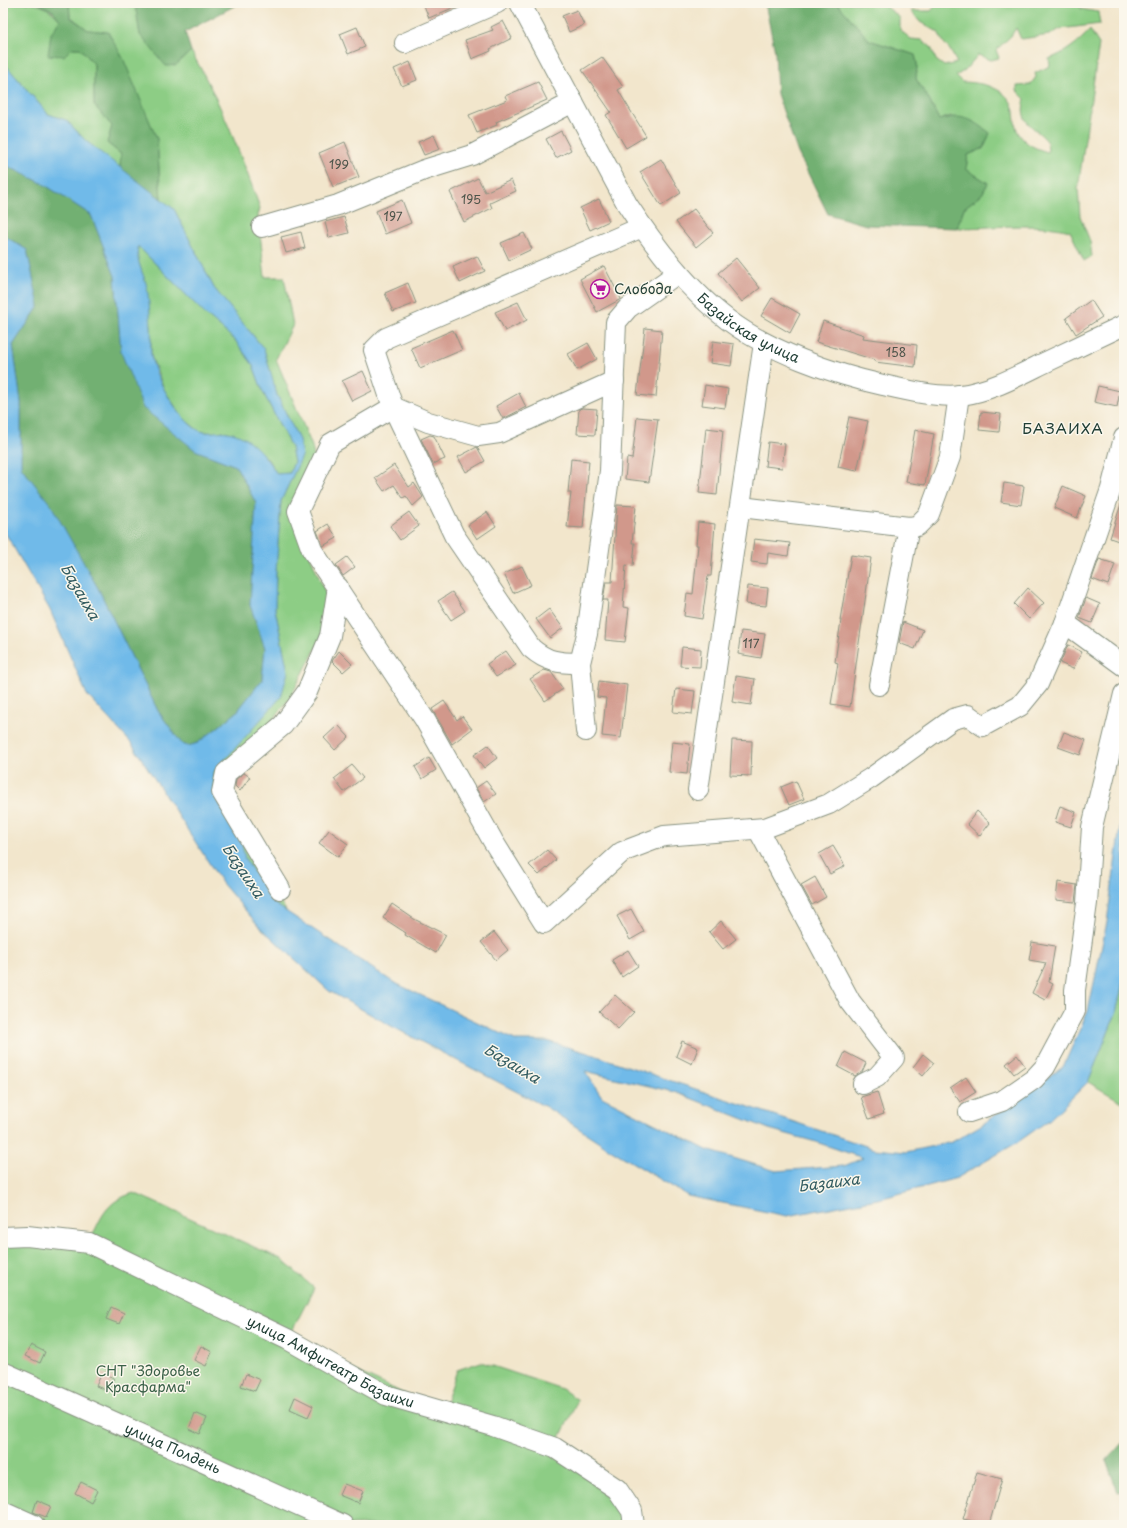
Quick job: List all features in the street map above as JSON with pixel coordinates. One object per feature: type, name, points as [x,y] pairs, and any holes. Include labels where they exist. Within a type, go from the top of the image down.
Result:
[{"type":"street","points":[[405,43],[497,3]]},
{"type":"street","name":"Базайская улица","points":[[520,3],[627,204],[642,227],[678,273],[728,320],[764,343],[818,366],[860,380],[915,392],[959,395],[994,386],[1124,325]]},
{"type":"street","points":[[262,228],[338,205],[424,170],[472,155],[574,102]]},
{"type":"street","points":[[580,663],[562,663],[542,658],[531,648],[454,536],[393,407],[374,350],[386,338],[642,227]]},
{"type":"street","points":[[586,730],[580,663],[587,634],[610,471],[616,322],[621,314],[628,308],[678,273]]},
{"type":"street","points":[[698,790],[741,507],[764,343]]},
{"type":"street","points":[[393,407],[428,422],[478,436],[499,433],[614,381]]},
{"type":"street","points":[[741,507],[909,527],[917,526],[929,514],[950,457],[959,395]]},
{"type":"street","points":[[393,407],[330,444],[298,511],[312,550],[425,720],[493,841],[544,923],[622,852],[664,836],[719,830],[758,829],[829,804],[871,778],[953,718],[968,715],[984,726],[1020,706],[1038,684],[1065,623],[1111,489],[1124,438]]},
{"type":"street","points":[[879,686],[909,527]]},
{"type":"street","points":[[280,888],[222,792],[226,773],[283,724],[307,692],[330,636],[338,587]]},
{"type":"street","points":[[1065,623],[1124,666]]},
{"type":"street","points":[[969,1112],[1002,1102],[1034,1079],[1046,1067],[1075,1011],[1075,990],[1087,903],[1092,827],[1124,694]]},
{"type":"street","points":[[758,829],[850,1001],[894,1058],[876,1077],[863,1084]]},
{"type":"street","name":"улица Амфитеатр Базаихи","points":[[3,1237],[27,1236],[89,1243],[287,1339],[386,1395],[493,1426],[555,1448],[617,1489],[632,1511],[634,1525]]},
{"type":"street","name":"улица Полдень","points":[[3,1372],[343,1525]]},
{"type":"street","points":[[3,1511],[34,1525]]},
{"type":"green space","points":[[3,3],[28,3],[47,9],[60,20],[51,34],[72,48],[80,48],[94,64],[94,105],[112,126],[107,143],[121,154],[120,169],[86,141],[66,120],[48,114],[3,62]]},
{"type":"green space","points":[[38,3],[69,3],[70,17],[88,30],[108,32],[123,58],[157,139],[161,200],[120,169],[121,154],[107,143],[112,126],[94,105],[94,64],[80,48],[72,48],[64,56],[48,55],[51,34],[60,20],[53,11]]},
{"type":"green space","points":[[69,3],[135,3],[140,35],[176,65],[191,51],[221,109],[253,187],[260,208],[258,215],[265,277],[284,277],[293,325],[276,359],[312,446],[315,461],[293,507],[309,553],[328,599],[323,635],[290,698],[215,795],[213,773],[231,751],[288,672],[275,609],[276,572],[281,501],[302,456],[299,440],[277,395],[264,349],[214,288],[174,209],[161,200],[157,139],[108,32],[88,30],[70,16]]},
{"type":"green space","points":[[135,3],[240,3],[185,32],[191,51],[176,65],[166,66],[140,35]]},
{"type":"green space","points":[[765,3],[837,3],[869,40],[915,55],[917,64],[916,79],[939,120],[960,117],[978,124],[990,133],[984,148],[968,155],[966,169],[988,183],[982,194],[964,208],[957,228],[866,225],[828,214],[798,153],[777,94],[775,52]]},
{"type":"green space","points":[[837,3],[882,3],[900,18],[900,30],[911,39],[922,40],[931,47],[936,60],[944,66],[957,63],[950,50],[938,32],[920,22],[911,11],[931,11],[937,4],[947,6],[953,3],[1080,3],[1081,9],[1098,12],[1100,24],[1060,29],[1050,35],[1021,39],[1016,28],[1011,36],[996,50],[999,58],[991,60],[978,55],[965,70],[956,76],[962,82],[986,85],[1001,92],[1011,103],[1014,111],[1016,126],[1020,136],[1031,146],[1048,152],[1047,141],[1025,119],[1023,107],[1025,99],[1017,91],[1017,86],[1030,85],[1036,77],[1035,73],[1050,66],[1049,59],[1071,47],[1090,30],[1099,44],[1078,188],[1080,216],[1090,241],[1092,256],[1084,261],[1070,231],[1056,228],[1014,226],[957,228],[964,208],[982,194],[988,183],[966,169],[968,155],[984,148],[951,116],[939,120],[916,79],[917,64],[915,55],[869,40]]},
{"type":"green space","points":[[3,164],[42,183],[91,215],[115,276],[121,352],[195,450],[236,466],[256,503],[250,605],[265,648],[262,680],[236,713],[198,743],[188,746],[182,744],[158,711],[99,590],[51,506],[21,467],[21,402],[13,345],[39,306],[27,250],[3,235]]},
{"type":"green space","points":[[138,246],[206,315],[235,340],[253,365],[263,392],[291,447],[294,462],[290,473],[277,474],[267,458],[228,432],[214,433],[199,431],[183,418],[165,391],[151,356],[151,327],[146,286],[136,253]]},
{"type":"green space","points":[[241,841],[287,912],[275,904],[245,859]]},
{"type":"green space","points":[[1124,977],[1124,1103],[1088,1082],[1116,1013]]},
{"type":"green space","name":"СНТ \"Здоровье Красфарма\"","points":[[134,1193],[281,1259],[314,1288],[288,1339],[443,1412],[457,1370],[481,1362],[562,1389],[578,1400],[555,1448],[617,1489],[634,1525],[3,1525],[3,1237],[89,1243],[101,1218],[110,1206],[124,1196]]},
{"type":"green space","points":[[1124,1441],[1124,1491],[1118,1492],[1106,1461]]},
{"type":"water","name":"Базаиха","points":[[3,62],[48,114],[66,120],[86,141],[174,209],[214,288],[264,349],[277,395],[299,440],[302,456],[281,501],[276,572],[275,609],[288,672],[281,697],[213,773],[215,795],[241,841],[245,859],[275,904],[393,982],[517,1041],[547,1041],[588,1053],[875,1149],[906,1152],[952,1142],[983,1124],[1063,1067],[1088,1011],[1107,922],[1124,797],[1124,977],[1116,1013],[1088,1082],[1049,1120],[1018,1142],[957,1178],[883,1198],[787,1216],[688,1196],[610,1149],[546,1107],[393,1027],[329,991],[258,925],[222,883],[132,744],[87,695],[50,610],[3,529],[3,235],[27,250],[39,306],[13,345],[21,402],[21,467],[51,505],[99,590],[158,711],[182,744],[188,746],[198,743],[236,713],[262,680],[265,648],[250,605],[256,503],[236,466],[195,450],[143,408],[121,352],[115,276],[91,215],[42,183],[3,164]],"holes":[[[138,246],[206,315],[235,340],[253,365],[263,392],[291,447],[294,462],[290,473],[277,474],[268,460],[257,448],[236,434],[228,432],[205,432],[198,430],[191,425],[175,407],[162,385],[153,363],[151,354],[148,292],[139,262],[137,251]],[[585,1071],[675,1092],[769,1129],[816,1142],[863,1158],[844,1166],[776,1171],[707,1150],[602,1097]]]},
{"type":"building","points":[[423,3],[464,3],[429,18]]},
{"type":"building","points":[[577,10],[584,25],[569,32],[562,16]]},
{"type":"building","points":[[503,21],[512,38],[490,49],[491,51],[472,59],[465,40],[493,30],[491,27]]},
{"type":"building","points":[[357,27],[365,47],[348,54],[340,34]]},
{"type":"building","points":[[602,57],[623,87],[618,90],[646,136],[626,148],[606,115],[611,112],[582,70]]},
{"type":"building","points":[[410,62],[417,80],[402,86],[394,69]]},
{"type":"building","points":[[538,82],[547,100],[496,122],[497,125],[477,133],[469,115],[507,100],[505,96]]},
{"type":"building","points":[[561,131],[571,150],[556,158],[546,139]]},
{"type":"building","points":[[434,135],[440,149],[424,155],[418,142]]},
{"type":"building","points":[[345,142],[359,177],[333,187],[319,153]]},
{"type":"building","points":[[661,159],[681,193],[661,206],[640,172]]},
{"type":"building","points":[[478,178],[485,192],[511,180],[516,191],[490,203],[492,208],[464,222],[450,192]]},
{"type":"building","points":[[599,199],[609,221],[590,230],[580,208]]},
{"type":"building","points":[[402,200],[411,223],[385,234],[376,211]]},
{"type":"building","points":[[694,209],[713,233],[696,247],[676,222]]},
{"type":"building","points":[[344,217],[349,233],[329,238],[325,222]]},
{"type":"building","points":[[301,232],[305,248],[286,253],[281,237]]},
{"type":"building","points":[[524,233],[532,249],[509,260],[501,243]]},
{"type":"building","points":[[477,256],[485,271],[460,283],[453,267]]},
{"type":"building","points":[[736,258],[760,288],[742,302],[718,273]]},
{"type":"building","name":"Слобода","points":[[604,266],[621,299],[597,312],[580,279]]},
{"type":"building","points":[[408,283],[416,303],[393,312],[385,293]]},
{"type":"building","points":[[772,298],[800,314],[790,333],[761,316]]},
{"type":"building","points":[[1091,300],[1102,317],[1076,334],[1066,318]]},
{"type":"building","points":[[518,302],[527,320],[505,331],[495,312]]},
{"type":"building","points":[[823,321],[864,335],[863,338],[917,345],[915,367],[875,362],[875,360],[816,342]]},
{"type":"building","points":[[645,328],[662,330],[656,397],[637,395]]},
{"type":"building","points":[[453,330],[462,350],[420,368],[411,348]]},
{"type":"building","points":[[713,341],[734,344],[731,366],[710,363]]},
{"type":"building","points":[[588,343],[597,359],[577,370],[568,354]]},
{"type":"building","points":[[363,371],[372,391],[352,401],[342,381]]},
{"type":"building","points":[[705,385],[728,389],[725,408],[702,405]]},
{"type":"building","points":[[1098,386],[1120,391],[1117,407],[1094,402]]},
{"type":"building","points":[[519,393],[526,407],[503,419],[496,406]]},
{"type":"building","points":[[579,409],[597,409],[595,435],[577,434]]},
{"type":"building","points":[[981,412],[1001,414],[999,432],[979,430]]},
{"type":"building","points":[[637,417],[658,419],[649,482],[625,479],[627,458],[632,459]]},
{"type":"building","points":[[849,417],[868,421],[857,471],[838,467]]},
{"type":"building","points":[[706,428],[723,430],[717,495],[699,493]]},
{"type":"building","points":[[915,430],[934,434],[925,485],[906,482]]},
{"type":"building","points":[[430,435],[434,436],[445,459],[433,464],[421,439]]},
{"type":"building","points":[[768,442],[785,444],[782,468],[765,466]]},
{"type":"building","points":[[477,447],[485,461],[466,472],[458,457]]},
{"type":"building","points":[[571,459],[589,461],[583,528],[567,527],[571,493],[568,493]]},
{"type":"building","points":[[394,465],[409,487],[414,483],[423,497],[413,506],[406,496],[403,498],[394,485],[384,491],[375,478]]},
{"type":"building","points":[[1004,483],[1024,486],[1021,505],[1001,502]]},
{"type":"building","points":[[1063,486],[1086,496],[1077,518],[1054,508]]},
{"type":"building","points":[[1122,501],[1124,501],[1124,543],[1110,538]]},
{"type":"building","points":[[617,505],[636,506],[632,543],[635,543],[633,566],[626,565],[623,607],[629,608],[625,642],[605,640],[608,600],[603,600],[606,582],[612,582]]},
{"type":"building","points":[[409,512],[419,526],[400,540],[390,526]]},
{"type":"building","points":[[487,512],[496,526],[477,539],[468,525]]},
{"type":"building","points":[[698,522],[715,524],[711,576],[708,576],[702,619],[684,616],[687,593],[693,594],[698,545],[696,545]]},
{"type":"building","points":[[328,524],[337,538],[323,546],[317,531]]},
{"type":"building","points":[[754,539],[790,543],[788,556],[768,553],[767,564],[751,562]]},
{"type":"building","points":[[851,555],[871,558],[850,707],[831,704],[838,663],[835,662],[840,620]]},
{"type":"building","points":[[347,557],[355,567],[343,576],[336,565]]},
{"type":"building","points":[[1099,559],[1115,564],[1108,585],[1092,579]]},
{"type":"building","points":[[522,566],[531,585],[513,593],[504,574]]},
{"type":"building","points":[[748,586],[768,588],[766,606],[746,604]]},
{"type":"building","points":[[1028,588],[1044,603],[1029,619],[1014,604]]},
{"type":"building","points":[[452,592],[465,611],[451,620],[438,601]]},
{"type":"building","points":[[1086,598],[1100,604],[1092,623],[1079,618]]},
{"type":"building","points":[[549,609],[563,628],[550,638],[536,619]]},
{"type":"building","points":[[903,622],[923,630],[915,649],[899,643]]},
{"type":"building","points":[[741,631],[765,634],[761,658],[738,654]]},
{"type":"building","points":[[1068,645],[1082,652],[1073,669],[1060,663]]},
{"type":"building","points":[[682,647],[701,649],[700,667],[680,666]]},
{"type":"building","points":[[339,651],[352,664],[343,672],[332,661]]},
{"type":"building","points":[[506,651],[516,665],[496,677],[487,664]]},
{"type":"building","points":[[544,670],[551,672],[563,689],[545,701],[530,679]]},
{"type":"building","points":[[736,676],[755,679],[751,705],[732,702]]},
{"type":"building","points":[[599,681],[627,685],[621,738],[602,736],[606,698],[597,697]]},
{"type":"building","points":[[676,689],[695,691],[692,714],[673,712]]},
{"type":"building","points":[[444,701],[457,720],[462,716],[472,729],[452,744],[432,709]]},
{"type":"building","points":[[338,725],[349,737],[335,750],[324,738]]},
{"type":"building","points":[[1064,732],[1086,740],[1080,755],[1058,747]]},
{"type":"building","points":[[732,740],[752,741],[751,776],[730,775]]},
{"type":"building","points":[[672,742],[690,744],[687,774],[669,772]]},
{"type":"building","points":[[488,745],[497,758],[484,768],[474,755]]},
{"type":"building","points":[[429,758],[436,770],[422,779],[415,767]]},
{"type":"building","points":[[352,765],[363,778],[344,792],[334,779]]},
{"type":"building","points":[[244,773],[250,777],[240,791],[235,786],[236,779]]},
{"type":"building","points":[[486,781],[496,794],[484,802],[476,788]]},
{"type":"building","points":[[796,781],[804,799],[789,805],[781,787]]},
{"type":"building","points":[[1060,806],[1076,812],[1071,827],[1055,822]]},
{"type":"building","points":[[977,811],[990,823],[980,836],[967,824]]},
{"type":"building","points":[[329,830],[348,844],[338,857],[319,843]]},
{"type":"building","points":[[833,846],[845,866],[830,874],[819,854]]},
{"type":"building","points":[[547,850],[556,860],[539,875],[529,865]]},
{"type":"building","points":[[815,877],[826,897],[812,905],[801,885]]},
{"type":"building","points":[[1058,882],[1077,885],[1075,902],[1056,900]]},
{"type":"building","points":[[392,904],[414,919],[446,935],[436,953],[405,935],[406,933],[383,918]]},
{"type":"building","points":[[631,909],[644,932],[630,940],[617,916]]},
{"type":"building","points":[[721,921],[736,939],[723,949],[709,932]]},
{"type":"building","points":[[494,932],[508,950],[496,960],[481,942]]},
{"type":"building","points":[[1032,942],[1055,946],[1049,982],[1053,984],[1045,1000],[1032,993],[1046,963],[1029,960]]},
{"type":"building","points":[[628,950],[638,966],[622,977],[612,960]]},
{"type":"building","points":[[615,995],[634,1012],[618,1029],[599,1012]]},
{"type":"building","points":[[682,1041],[698,1048],[692,1064],[676,1056]]},
{"type":"building","points":[[845,1052],[866,1063],[862,1072],[855,1076],[838,1067]]},
{"type":"building","points":[[923,1054],[934,1063],[923,1076],[913,1067]]},
{"type":"building","points":[[1017,1055],[1025,1066],[1014,1074],[1006,1064]]},
{"type":"building","points":[[966,1077],[976,1092],[960,1102],[950,1088]]},
{"type":"building","points":[[877,1092],[884,1114],[869,1119],[861,1097]]},
{"type":"building","points":[[111,1307],[124,1313],[119,1324],[106,1319]]},
{"type":"building","points":[[31,1345],[45,1352],[40,1363],[25,1356]]},
{"type":"building","points":[[201,1346],[212,1352],[206,1366],[194,1360]]},
{"type":"building","points":[[102,1373],[114,1378],[108,1391],[96,1386]]},
{"type":"building","points":[[246,1374],[260,1380],[255,1391],[241,1386]]},
{"type":"building","points":[[295,1397],[313,1406],[308,1417],[290,1409]]},
{"type":"building","points":[[195,1413],[207,1418],[200,1434],[189,1429]]},
{"type":"building","points":[[977,1472],[1002,1479],[989,1525],[963,1519]]},
{"type":"building","points":[[81,1482],[97,1490],[91,1502],[75,1493]]},
{"type":"building","points":[[344,1484],[363,1491],[358,1503],[339,1495]]},
{"type":"building","points":[[37,1500],[51,1506],[46,1517],[33,1512]]},
{"type":"place","name":"Слобода","points":[[600,289]]},
{"type":"district","name":"БАЗАИХА","points":[[1063,429]]}]
